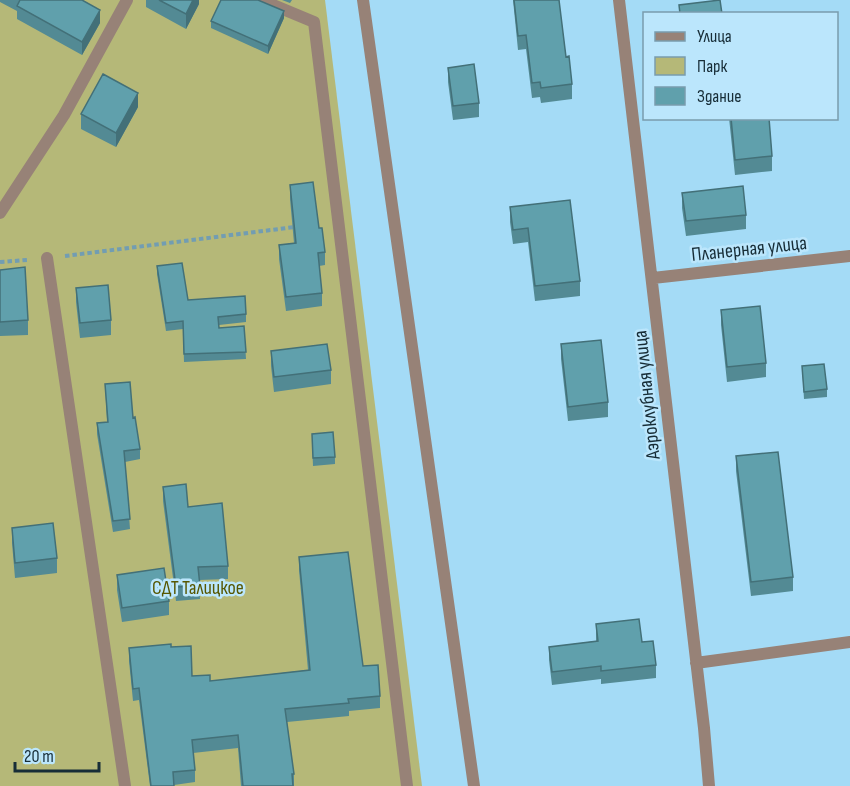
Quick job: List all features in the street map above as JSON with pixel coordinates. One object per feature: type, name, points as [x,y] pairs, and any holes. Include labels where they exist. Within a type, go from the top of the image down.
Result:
[{"type":"street","points":[[0,213],[64,115],[127,0]]},
{"type":"street","points":[[261,0],[314,22],[407,786]]},
{"type":"street","points":[[363,0],[474,786]]},
{"type":"street","name":"Аэроклубная улица","points":[[619,0],[653,278],[710,786]]},
{"type":"street","name":"Планерная улица","points":[[653,278],[850,256]]},
{"type":"street","points":[[47,258],[125,786]]},
{"type":"street","points":[[696,663],[850,642]]},
{"type":"path","points":[[0,262],[303,226]]},
{"type":"green space","name":"СДТ Талицкое","points":[[0,0],[325,0],[422,786],[0,786]]},
{"type":"building","points":[[20,0],[82,0],[100,10],[82,42],[17,6]]},
{"type":"building","points":[[159,0],[193,0],[186,14]]},
{"type":"building","points":[[221,0],[258,0],[284,11],[268,46],[211,21]]},
{"type":"building","points":[[514,0],[559,0],[572,84],[541,88],[540,82],[532,83],[526,35],[518,36]]},
{"type":"building","points":[[720,0],[722,12],[680,12],[679,5]]},
{"type":"building","points":[[474,64],[479,103],[453,106],[448,68]]},
{"type":"building","points":[[103,74],[138,93],[116,133],[81,114]]},
{"type":"building","points":[[731,120],[769,120],[772,156],[735,160]]},
{"type":"building","points":[[313,182],[319,228],[322,228],[325,252],[318,253],[322,293],[286,297],[279,245],[296,243],[290,185]]},
{"type":"building","points":[[743,186],[746,215],[686,221],[682,193]]},
{"type":"building","points":[[570,200],[580,281],[535,286],[528,228],[513,230],[510,207]]},
{"type":"building","points":[[182,263],[188,300],[245,296],[246,314],[218,317],[219,328],[244,326],[246,352],[184,354],[183,321],[166,323],[157,266]]},
{"type":"building","points":[[25,267],[28,320],[0,322],[0,270]]},
{"type":"building","points":[[108,285],[111,320],[80,323],[76,288]]},
{"type":"building","points":[[760,306],[766,363],[727,367],[721,310]]},
{"type":"building","points":[[601,340],[608,402],[568,407],[561,344]]},
{"type":"building","points":[[327,344],[331,370],[274,377],[271,351]]},
{"type":"building","points":[[824,364],[827,389],[804,392],[802,366]]},
{"type":"building","points":[[130,382],[133,418],[135,417],[140,449],[124,451],[130,519],[113,521],[97,423],[108,422],[105,384]]},
{"type":"building","points":[[333,432],[335,457],[313,458],[312,434]]},
{"type":"building","points":[[778,452],[793,577],[751,582],[736,456]]},
{"type":"building","points":[[186,484],[188,507],[222,503],[228,566],[198,567],[200,586],[176,587],[163,487]]},
{"type":"building","points":[[53,523],[57,558],[15,563],[12,528]]},
{"type":"building","points":[[348,552],[363,666],[378,665],[380,696],[348,699],[349,703],[285,709],[294,774],[292,774],[293,786],[243,786],[238,735],[192,740],[195,770],[173,772],[174,786],[151,786],[139,688],[133,689],[129,648],[171,644],[171,647],[191,646],[192,676],[210,675],[210,681],[310,670],[299,557]]},
{"type":"building","points":[[164,568],[169,601],[122,608],[117,575]]},
{"type":"building","points":[[639,619],[642,642],[653,641],[656,665],[601,671],[601,666],[552,672],[549,647],[598,641],[596,624]]}]
